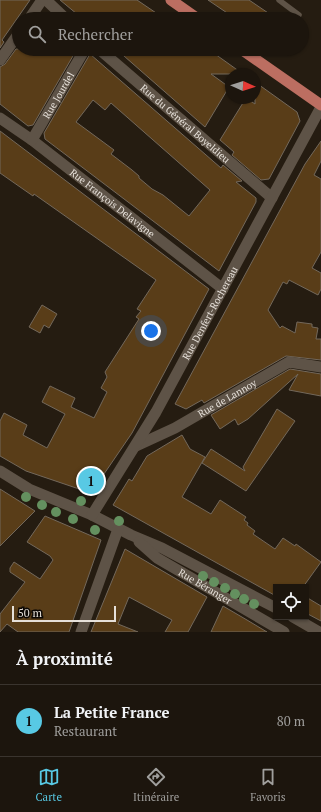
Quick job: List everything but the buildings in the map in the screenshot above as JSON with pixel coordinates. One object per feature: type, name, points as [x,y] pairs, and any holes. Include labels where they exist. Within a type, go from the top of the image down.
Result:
[{"type":"main road","points":[[172,0],[188,12]]},
{"type":"main road","points":[[251,56],[321,106]]},
{"type":"street","points":[[34,12],[42,0]]},
{"type":"street","points":[[46,0],[59,12]]},
{"type":"street","points":[[0,60],[12,43]]},
{"type":"street","name":"Rue Jourdel","points":[[32,140],[81,56]]},
{"type":"street","name":"Rue du Général Boyeldieu","points":[[107,56],[272,198]]},
{"type":"street","name":"Rue Denfert-Rochereau","points":[[92,515],[136,446],[223,289],[321,106]]},
{"type":"street","name":"Rue François Delavigne","points":[[0,118],[32,140],[223,289]]},
{"type":"street","name":"Rue de Lannoy","points":[[136,446],[175,428],[289,362],[321,367]]},
{"type":"street","name":"Rue Béranger","points":[[0,471],[29,489],[92,515],[118,529],[162,548],[273,606]]},
{"type":"street","points":[[81,632],[118,529]]},
{"type":"street","name":"Rue Béranger","points":[[131,535],[157,558],[284,632]]},
{"type":"street","points":[[298,620],[319,632]]},
{"type":"lane","points":[[278,0],[295,12]]},
{"type":"place","name":"La Petite France","points":[[91,481]]}]
